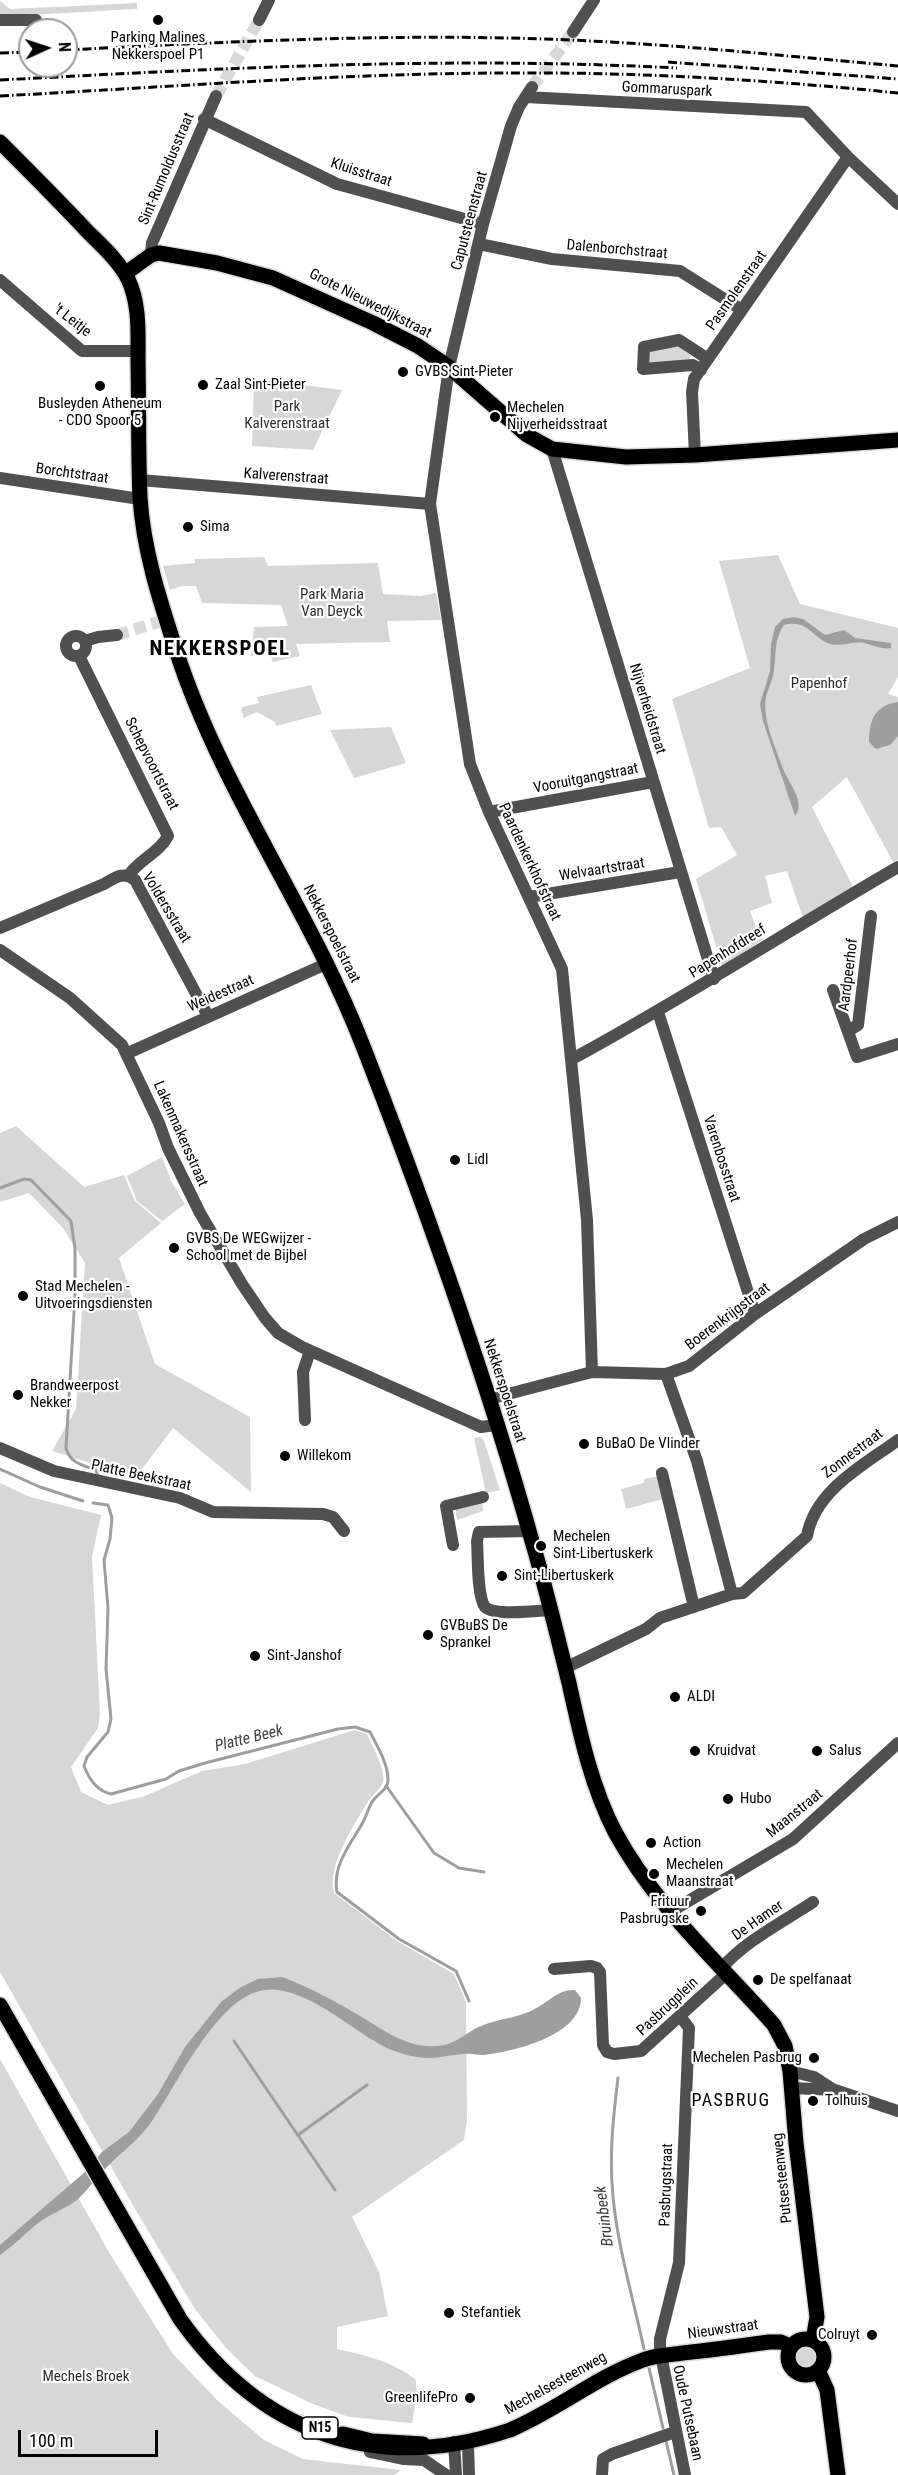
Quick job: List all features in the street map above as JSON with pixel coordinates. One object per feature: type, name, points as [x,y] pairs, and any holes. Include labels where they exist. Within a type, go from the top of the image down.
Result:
[{"type":"main road","name":"Nekkerspoelstraat","points":[[0,142],[129,271],[136,301],[140,499],[162,620],[199,717],[242,806],[328,963],[362,1042],[489,1399],[530,1532],[594,1779],[612,1826],[634,1865],[670,1912]]},
{"type":"main road","name":"Nekkerspoelstraat","points":[[0,152],[18,160]]},
{"type":"main road","name":"Grote Nieuwedijkstraat","points":[[151,255],[159,253],[217,263],[293,285],[418,346],[449,367],[527,435],[552,449],[626,456],[695,455],[898,440]]},
{"type":"main road","points":[[129,271],[151,255]]},
{"type":"main road","name":"Putsesteenweg","points":[[670,1912],[774,2025],[785,2046],[790,2071],[817,2317],[813,2340]]},
{"type":"main road","name":"N15","points":[[0,2005],[180,2319],[207,2354],[233,2382],[280,2419],[322,2438],[370,2452],[417,2454],[459,2445]]},
{"type":"main road","name":"N15","points":[[790,2346],[801,2339],[813,2340]]},
{"type":"main road","points":[[790,2346],[787,2358],[791,2368],[801,2374],[813,2374],[822,2366],[824,2354],[818,2343],[813,2340]]},
{"type":"main road","name":"Nieuwstraat","points":[[661,2356],[769,2342],[781,2342],[790,2346]]},
{"type":"main road","name":"N15","points":[[207,2354],[258,2396],[327,2430],[372,2441],[416,2445],[459,2445]]},
{"type":"main road","name":"Mechelsesteenweg","points":[[459,2445],[486,2440],[512,2430],[624,2367],[647,2358],[661,2356]]},
{"type":"main road","points":[[818,2370],[827,2390],[838,2475]]},
{"type":"street","points":[[259,20],[269,0]]},
{"type":"street","points":[[573,32],[594,0]]},
{"type":"street","points":[[0,20],[18,21]]},
{"type":"street","name":"Gommaruspark","points":[[529,92],[806,112],[848,157]]},
{"type":"street","name":"Caputsteenstraat","points":[[449,367],[483,224],[511,126],[529,92]]},
{"type":"street","name":"Sint-Rumoldusstraat","points":[[151,255],[152,243],[204,119],[216,96]]},
{"type":"street","name":"Kluisstraat","points":[[204,119],[337,184],[483,224]]},
{"type":"street","points":[[848,157],[898,204]]},
{"type":"street","name":"Pasmolenstraat","points":[[695,455],[692,392],[694,379],[848,157]]},
{"type":"street","name":"Dalenborchstraat","points":[[479,244],[552,259],[680,271],[742,310]]},
{"type":"street","name":"'t Leitje","points":[[0,280],[82,351],[138,351]]},
{"type":"street","points":[[701,370],[693,364],[643,369],[644,347],[679,340],[708,359]]},
{"type":"street","name":"Paardenkerkhofstraat","points":[[449,367],[430,504],[470,764],[489,812],[562,969],[587,1220],[592,1372]]},
{"type":"street","name":"Nijverheidstraat","points":[[552,449],[714,979]]},
{"type":"street","name":"Borchtstraat","points":[[0,478],[140,499]]},
{"type":"street","name":"Kalverenstraat","points":[[140,480],[430,504]]},
{"type":"street","name":"Schepvoortstraat","points":[[117,635],[85,641],[77,636],[72,637],[67,642],[66,648],[69,654],[79,656],[168,836],[163,846],[135,866],[129,875]]},
{"type":"street","points":[[79,656],[86,649],[85,641]]},
{"type":"street","name":"Vooruitgangstraat","points":[[489,812],[653,782]]},
{"type":"street","name":"Papenhofdreef","points":[[572,1059],[658,1012],[815,915],[898,867]]},
{"type":"street","name":"Welvaartstraat","points":[[529,897],[680,872]]},
{"type":"street","name":"Voldersstraat","points":[[0,928],[104,884],[119,875],[129,875],[135,880],[208,1016]]},
{"type":"street","name":"Aardpeerhof","points":[[848,1031],[858,1025],[871,916]]},
{"type":"street","name":"Lakenmakersstraat","points":[[0,950],[70,998],[128,1053],[172,1157],[200,1213],[242,1284],[278,1333],[310,1351],[481,1427],[496,1425]]},
{"type":"street","name":"Weidestraat","points":[[128,1053],[328,963]]},
{"type":"street","points":[[833,990],[857,1057],[898,1044]]},
{"type":"street","name":"Varenbosstraat","points":[[658,1012],[755,1314]]},
{"type":"street","name":"Boerenkrijgstraat","points":[[489,1399],[592,1372],[666,1374],[689,1366],[755,1314],[864,1239],[898,1222]]},
{"type":"street","points":[[305,1420],[303,1372],[310,1351]]},
{"type":"street","points":[[666,1374],[697,1461],[732,1594]]},
{"type":"street","name":"Zonnestraat","points":[[565,1668],[646,1629],[660,1618],[732,1594],[743,1593],[807,1536],[808,1527],[827,1492],[898,1440]]},
{"type":"street","name":"Platte Beekstraat","points":[[0,1448],[54,1471],[180,1498],[213,1512],[323,1514],[333,1517],[344,1531]]},
{"type":"street","points":[[662,1473],[694,1607]]},
{"type":"street","points":[[453,1545],[446,1506],[483,1497]]},
{"type":"street","points":[[530,1532],[479,1532],[477,1541],[481,1597],[485,1606],[495,1612],[550,1610]]},
{"type":"street","name":"Maanstraat","points":[[670,1912],[793,1839],[898,1743]]},
{"type":"street","name":"De Hamer","points":[[725,1971],[729,1960],[813,1902]]},
{"type":"street","name":"Pasbrugplein","points":[[554,1969],[597,1968],[602,1984],[603,2045],[607,2052],[625,2053],[641,2051],[725,1971]]},
{"type":"street","name":"Pasbrugstraat","points":[[661,2356],[660,2339],[679,2263],[689,2028],[680,2016]]},
{"type":"street","points":[[790,2071],[814,2077],[835,2090],[898,2111]]},
{"type":"street","points":[[792,2088],[835,2090]]},
{"type":"street","name":"Oude Putsebaan","points":[[661,2356],[685,2475]]},
{"type":"street","points":[[602,2475],[603,2459],[675,2432]]},
{"type":"street","points":[[456,2475],[459,2445]]},
{"type":"street","points":[[459,2445],[468,2475]]},
{"type":"street","name":"N15","points":[[370,2452],[403,2459],[424,2460],[446,2475]]},
{"type":"green space","points":[[0,1],[10,9],[137,3],[137,9],[11,16],[0,14]]},
{"type":"green space","points":[[678,346],[691,356],[689,360],[647,363],[648,351]]},
{"type":"green space","name":"Park Kalverenstraat","points":[[254,379],[342,390],[313,450],[252,446]]},
{"type":"green space","name":"Papenhof","points":[[778,555],[800,604],[898,628],[898,677],[888,694],[898,697],[898,860],[893,862],[847,777],[812,807],[853,887],[803,918],[787,871],[765,876],[772,903],[750,911],[760,938],[764,939],[722,966],[696,879],[737,855],[721,827],[709,828],[672,699],[750,668],[719,561]]},
{"type":"green space","name":"Park Maria Van Deyck","points":[[264,557],[268,566],[378,563],[383,594],[421,596],[436,593],[441,620],[387,621],[390,642],[296,644],[300,656],[273,662],[269,653],[251,656],[254,627],[288,626],[281,605],[202,603],[196,586],[182,586],[170,590],[163,566],[195,563],[195,559]]},
{"type":"green space","points":[[311,685],[322,714],[276,726],[275,722],[257,712],[244,718],[241,710],[243,707],[259,703],[257,697]]},
{"type":"green space","points":[[391,727],[406,763],[354,778],[330,730]]},
{"type":"green space","points":[[16,1126],[84,1187],[124,1175],[135,1201],[161,1223],[119,1258],[155,1364],[250,1417],[251,1492],[173,1428],[136,1477],[52,1451],[76,1409],[85,1263],[63,1228],[29,1193],[0,1202],[0,1133]]},
{"type":"green space","points":[[162,1157],[171,1181],[185,1204],[162,1221],[137,1201],[127,1176]]},
{"type":"green space","points":[[481,1437],[500,1490],[486,1493],[474,1438]]},
{"type":"green space","points":[[658,1476],[663,1499],[626,1509],[621,1489],[644,1483],[644,1479]]},
{"type":"green space","points":[[0,1483],[30,1497],[101,1515],[92,1557],[100,1713],[98,1728],[71,1767],[81,1792],[108,1805],[145,1796],[202,1771],[245,1764],[355,1730],[367,1734],[375,1751],[381,1765],[383,1782],[369,1800],[343,1845],[334,1870],[334,1893],[397,1941],[454,1974],[466,2002],[467,2121],[464,2140],[352,2217],[379,2272],[388,2316],[337,2327],[337,2349],[389,2364],[416,2380],[417,2397],[412,2423],[349,2417],[313,2404],[255,2376],[226,2348],[195,2309],[0,1972]]},
{"type":"green space","points":[[482,1500],[483,1511],[457,1520],[455,1507]]},
{"type":"green space","name":"Mechels Broek","points":[[0,2059],[110,2254],[173,2354],[219,2402],[264,2440],[303,2459],[401,2470],[394,2475],[0,2475]]},
{"type":"green space","points":[[806,2344],[815,2347],[818,2356],[815,2365],[806,2368],[797,2365],[794,2356],[797,2347]]},
{"type":"shaded area","points":[[793,617],[803,619],[825,635],[844,630],[855,638],[891,643],[891,648],[881,648],[864,643],[830,644],[799,624],[784,625],[778,636],[773,674],[765,705],[770,732],[799,805],[795,816],[763,721],[760,704],[770,671],[771,644],[775,627],[783,619]]},
{"type":"shaded area","points":[[898,702],[898,736],[890,745],[876,749],[869,742],[872,720],[884,706]]},
{"type":"shaded area","points":[[282,1977],[331,2000],[396,2037],[425,2046],[450,2043],[481,2026],[531,2011],[564,1991],[575,1990],[581,1998],[578,2011],[570,2023],[543,2040],[496,2053],[429,2058],[389,2049],[329,2011],[296,1994],[280,1990],[264,1990],[247,1996],[230,2008],[214,2025],[148,2127],[138,2138],[77,2200],[38,2223],[0,2255],[0,2245],[85,2172],[102,2152],[129,2132],[158,2094],[185,2047],[222,2001],[241,1987],[258,1979]]},
{"type":"waterway","points":[[0,1188],[24,1179],[31,1180],[71,1221],[75,1249],[75,1295],[66,1448],[70,1457],[81,1465],[96,1470],[98,1476]]},
{"type":"waterway","name":"Platte Beek","points":[[0,1469],[40,1487],[83,1501]]},
{"type":"waterway","name":"Platte Beek","points":[[93,1503],[108,1505],[112,1518],[110,1539],[104,1560],[108,1608],[106,1669],[111,1719],[108,1732],[87,1757],[84,1766],[91,1780],[102,1790],[111,1794],[166,1779],[179,1771],[205,1763],[338,1729],[355,1727],[370,1732],[384,1761],[388,1783],[372,1802],[343,1856],[337,1873],[337,1892],[399,1939],[456,1971],[469,2001]]},
{"type":"waterway","points":[[387,1787],[434,1853],[459,1868],[484,1872]]},
{"type":"waterway","points":[[234,2041],[335,2190]]},
{"type":"waterway","name":"Bruinbeek","points":[[618,2078],[612,2137],[613,2197],[622,2254],[644,2349]]},
{"type":"waterway","points":[[298,2135],[367,2085]]},
{"type":"waterway","name":"Bruinbeek","points":[[649,2368],[663,2428]]},
{"type":"waterway","name":"Bruinbeek","points":[[666,2441],[674,2475]]},
{"type":"tunnel","points":[[216,96],[259,20]]},
{"type":"tunnel","points":[[532,87],[573,32]]},
{"type":"tunnel","points":[[117,635],[158,622]]},
{"type":"railway","points":[[78,49],[328,39],[525,38],[668,46],[898,66]]},
{"type":"railway","points":[[0,53],[18,52]]},
{"type":"railway","points":[[668,62],[898,79]]},
{"type":"railway","points":[[0,80],[169,71],[423,63],[677,68]]},
{"type":"railway","points":[[0,96],[321,78],[513,73],[706,78],[898,93]]},
{"type":"place","name":"Parking Malines Nekkerspoel P1","points":[[158,20]]},
{"type":"place","name":"GVBS Sint-Pieter","points":[[403,372]]},
{"type":"place","name":"Zaal Sint-Pieter","points":[[203,385]]},
{"type":"place","name":"Busleyden Atheneum - CDO Spoor 5","points":[[100,386]]},
{"type":"place","name":"Mechelen Nijverheidsstraat","points":[[495,417]]},
{"type":"place","name":"Sima","points":[[188,527]]},
{"type":"place","name":"Lidl","points":[[455,1160]]},
{"type":"place","name":"GVBS De WEGwijzer - School met de Bijbel","points":[[174,1248]]},
{"type":"place","name":"Stad Mechelen - Uitvoeringsdiensten","points":[[23,1296]]},
{"type":"place","name":"Brandweerpost Nekker","points":[[18,1395]]},
{"type":"place","name":"BuBaO De Vlinder","points":[[584,1444]]},
{"type":"place","name":"Willekom","points":[[285,1456]]},
{"type":"place","name":"Mechelen Sint-Libertuskerk","points":[[541,1546]]},
{"type":"place","name":"Sint-Libertuskerk","points":[[502,1576]]},
{"type":"place","name":"GVBuBS De Sprankel","points":[[428,1635]]},
{"type":"place","name":"Sint-Janshof","points":[[255,1656]]},
{"type":"place","name":"ALDI","points":[[675,1697]]},
{"type":"place","name":"Kruidvat","points":[[695,1751]]},
{"type":"place","name":"Salus","points":[[817,1751]]},
{"type":"place","name":"Hubo","points":[[728,1799]]},
{"type":"place","name":"Action","points":[[651,1843]]},
{"type":"place","name":"Mechelen Maanstraat","points":[[654,1874]]},
{"type":"place","name":"Frituur Pasbrugske","points":[[701,1911]]},
{"type":"place","name":"De spelfanaat","points":[[758,1980]]},
{"type":"place","name":"Mechelen Pasbrug","points":[[814,2058]]},
{"type":"place","name":"Tolhuis","points":[[813,2101]]},
{"type":"place","name":"Stefantiek","points":[[449,2313]]},
{"type":"place","name":"Colruyt","points":[[872,2335]]},
{"type":"place","name":"GreenlifePro","points":[[470,2398]]},
{"type":"district","name":"NEKKERSPOEL","points":[[220,650]]},
{"type":"district","name":"PASBRUG","points":[[731,2101]]}]
